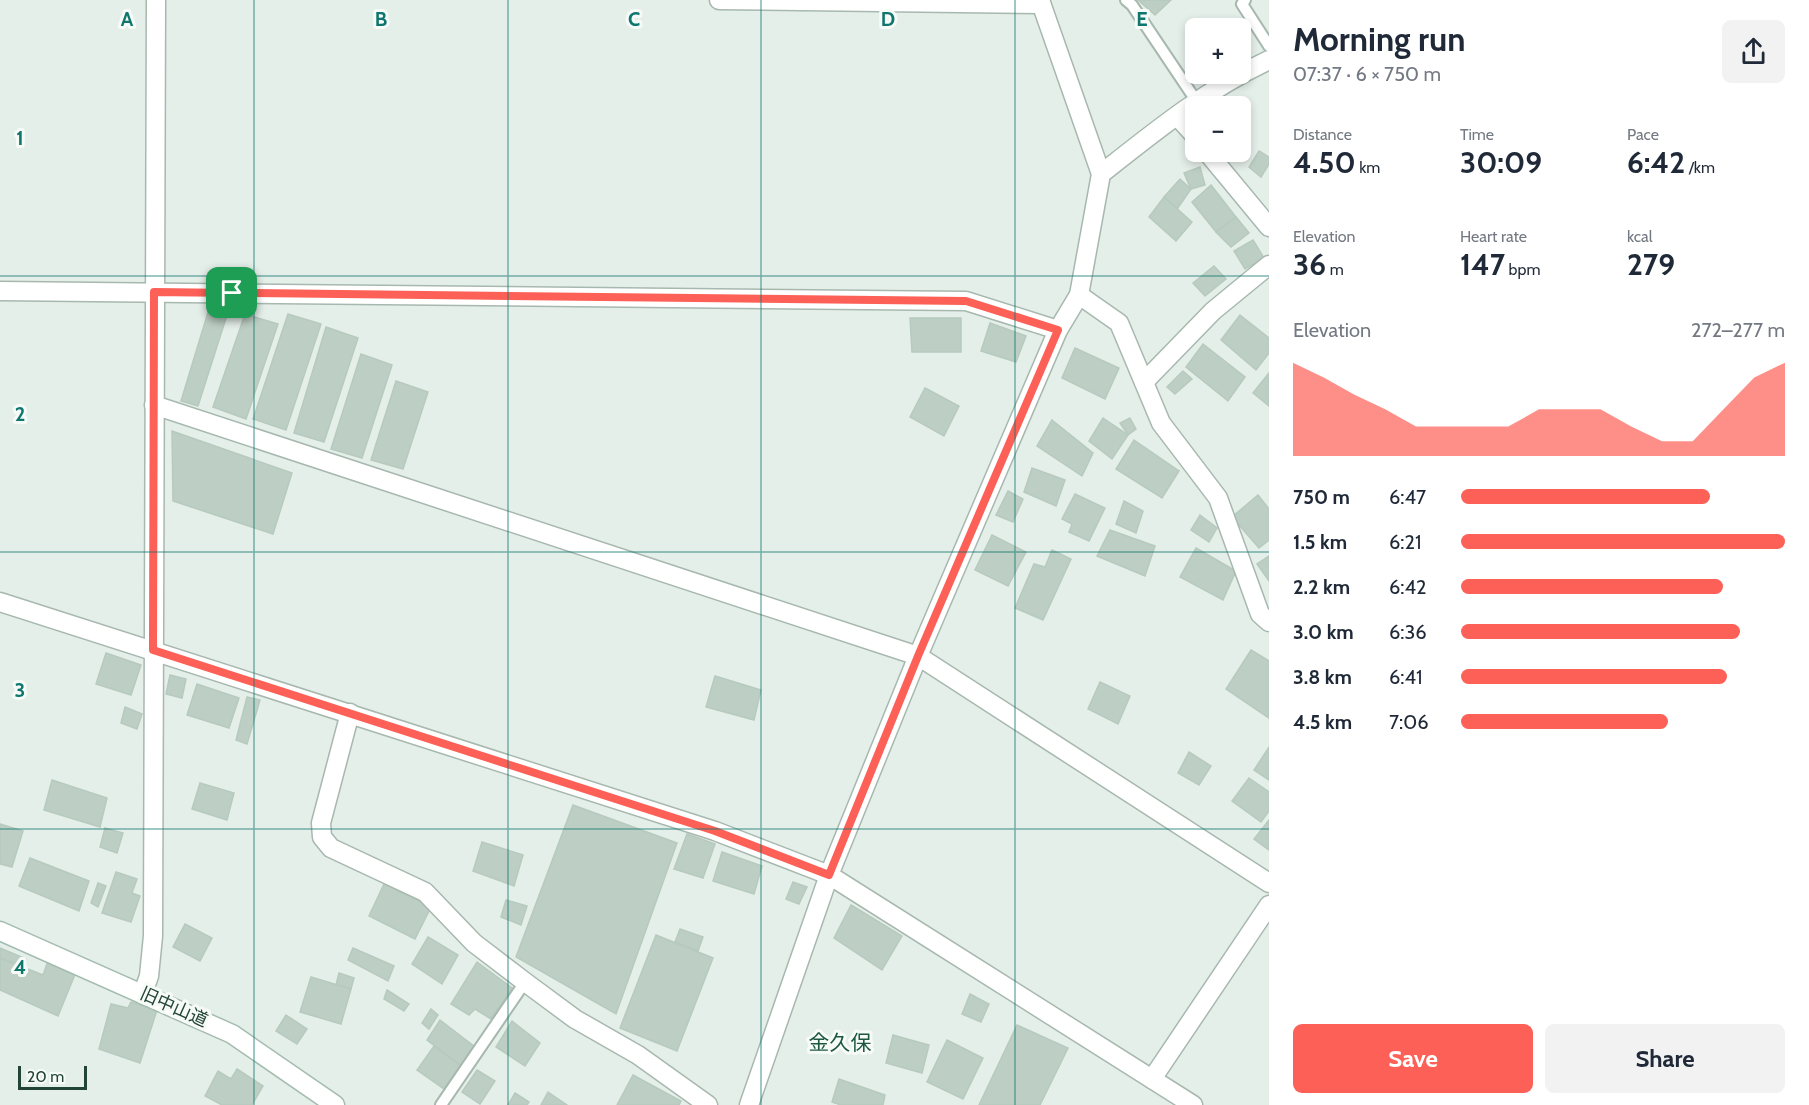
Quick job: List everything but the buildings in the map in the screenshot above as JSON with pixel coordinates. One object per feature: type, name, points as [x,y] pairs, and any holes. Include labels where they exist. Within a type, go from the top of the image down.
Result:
[{"type":"street","points":[[143,993],[149,976],[153,936],[156,0]]},
{"type":"street","points":[[719,0],[1041,2],[1101,174],[1079,295],[1058,330],[918,656],[829,875],[749,1105]]},
{"type":"street","points":[[1207,96],[1235,76],[1269,60]]},
{"type":"street","points":[[1101,174],[1185,111]]},
{"type":"street","points":[[1177,116],[1185,125]]},
{"type":"street","points":[[1215,162],[1269,226]]},
{"type":"street","points":[[1144,382],[1213,311],[1269,266]]},
{"type":"street","points":[[0,291],[966,301],[1058,330]]},
{"type":"street","points":[[1079,295],[1119,323],[1161,423],[1218,498],[1260,614],[1269,622]]},
{"type":"street","points":[[154,405],[918,656],[1269,883]]},
{"type":"street","points":[[0,602],[715,831],[829,875],[1193,1105]]},
{"type":"street","points":[[350,713],[321,823],[326,843],[337,852],[381,870],[425,892],[474,943],[525,982],[575,1019],[638,1055],[708,1105]]},
{"type":"street","points":[[1152,1079],[1269,905]]},
{"type":"street","name":"旧中山道","points":[[0,931],[232,1034],[335,1105]]},
{"type":"lane","points":[[1126,0],[1132,4],[1193,96]]},
{"type":"lane","points":[[1245,0],[1242,4],[1269,46]]},
{"type":"lane","points":[[441,1105],[525,982]]},
{"type":"district","name":"金久保","points":[[840,1043]]},
{"type":"route","points":[[154,292],[232,293],[966,301],[1058,330],[918,656],[829,875],[715,831],[153,650],[154,292]]}]
